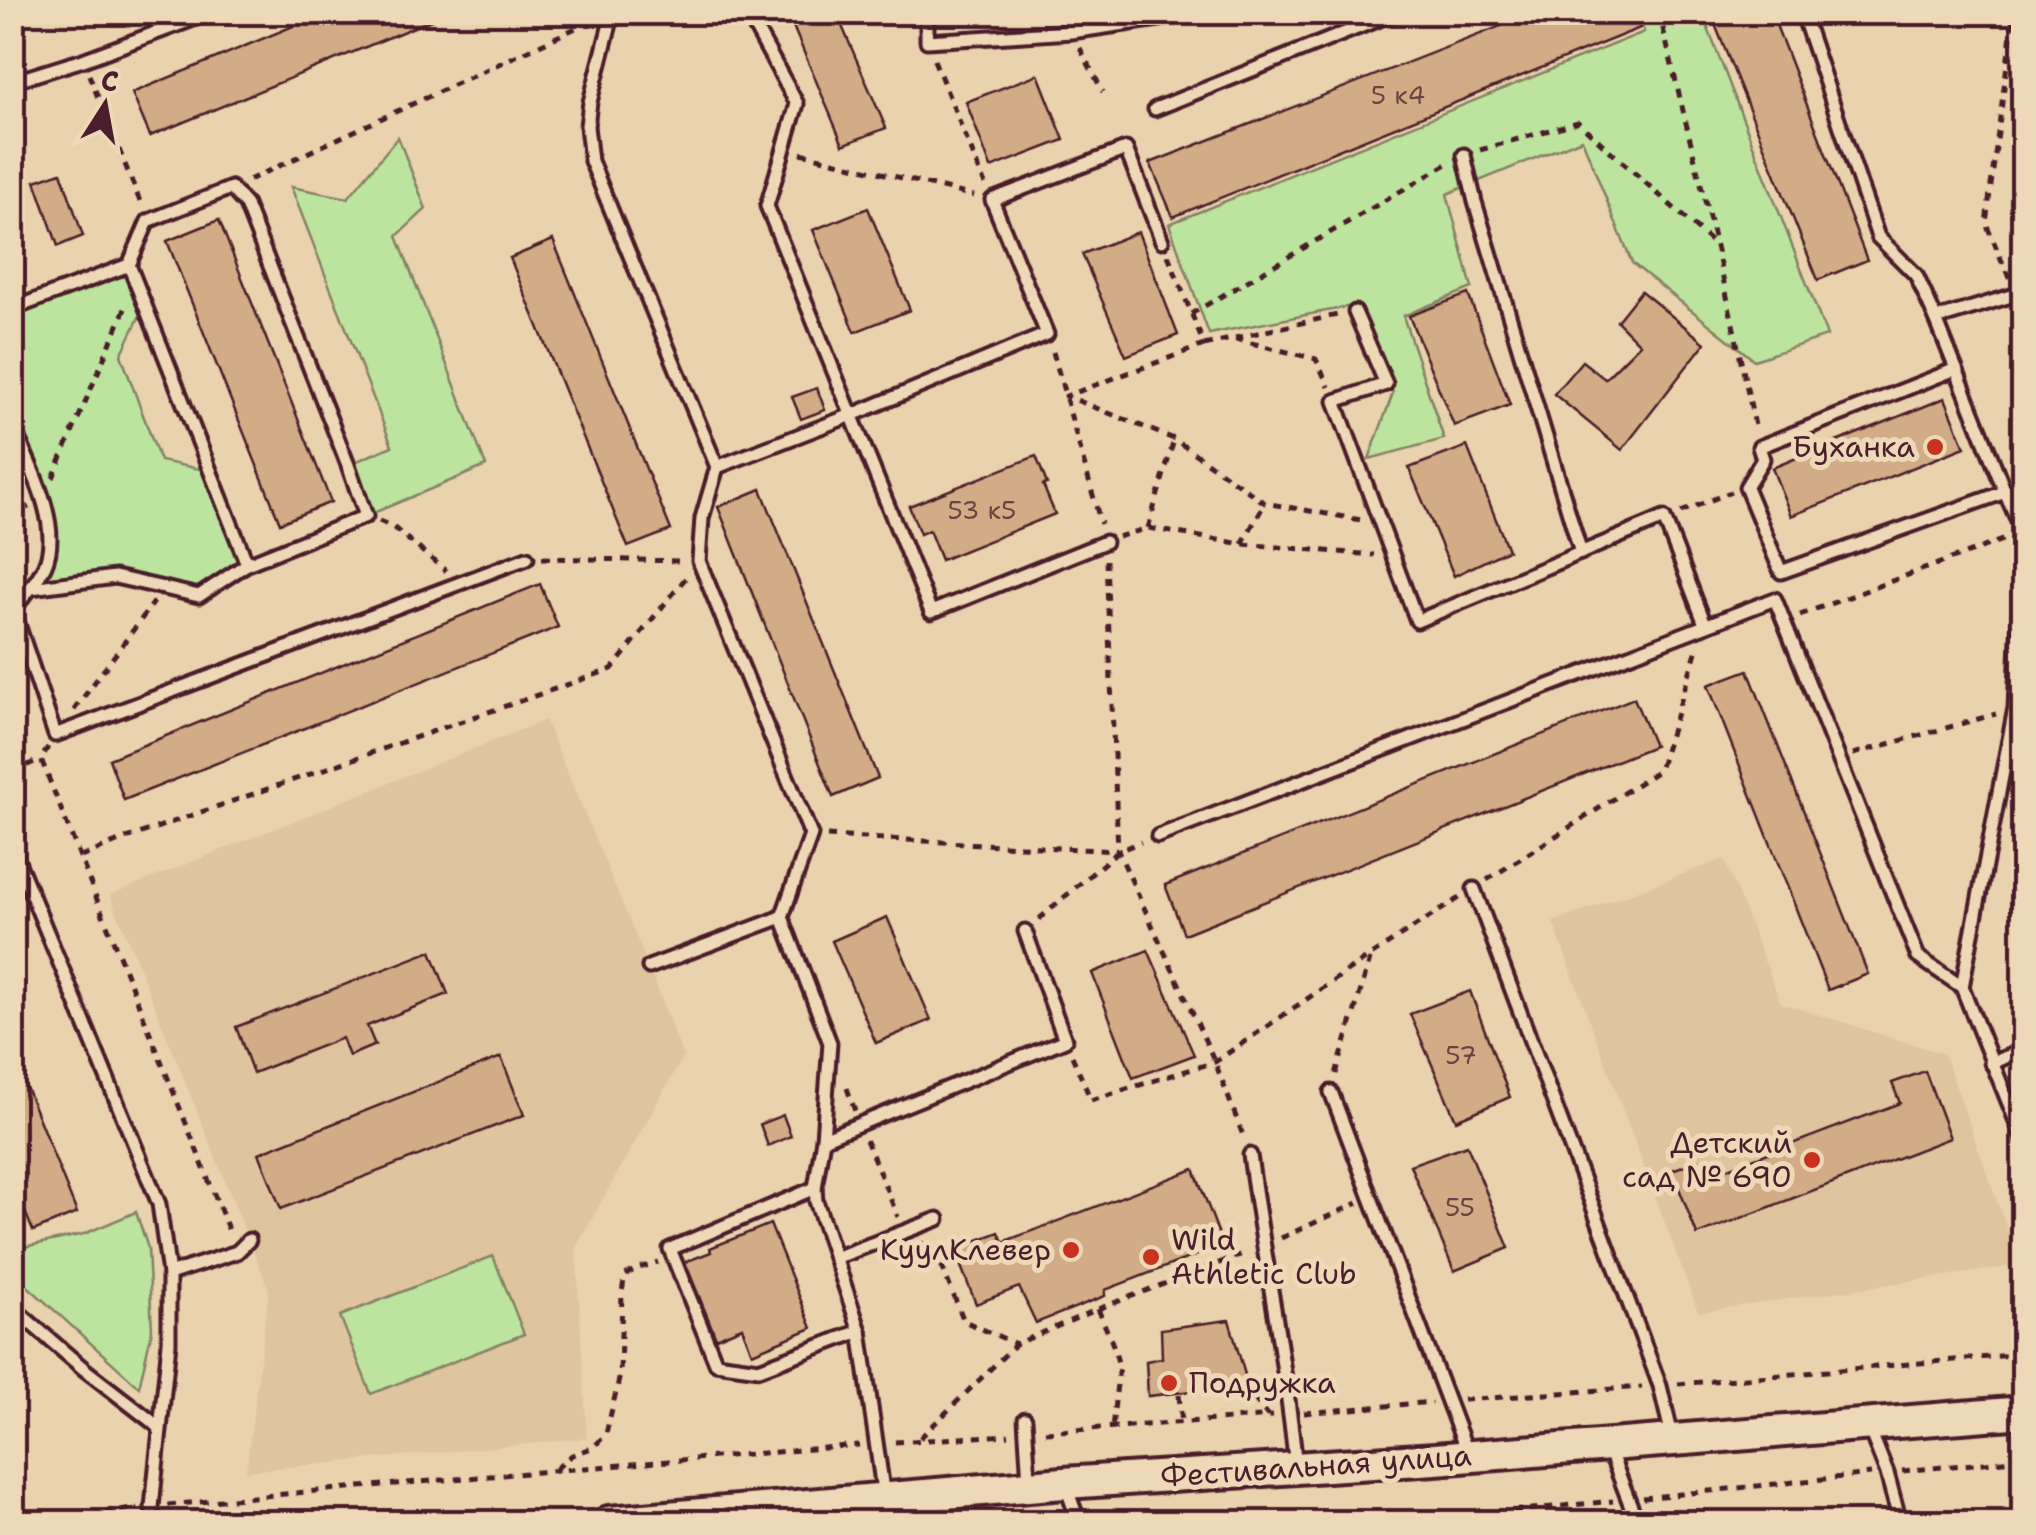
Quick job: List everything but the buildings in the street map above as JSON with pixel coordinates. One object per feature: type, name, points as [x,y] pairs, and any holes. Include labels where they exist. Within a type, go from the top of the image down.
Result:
[{"type":"street","name":"Фестивальная улица","points":[[609,1522],[786,1515],[884,1499],[1064,1483],[2024,1412]]},
{"type":"lane","points":[[12,82],[212,12]]},
{"type":"lane","points":[[611,12],[590,102],[587,126],[591,161],[717,467],[702,518],[699,561],[811,835],[782,918],[830,1043],[816,1201],[860,1331],[884,1499]]},
{"type":"lane","points":[[747,12],[796,104],[767,206],[931,612],[1105,542]]},
{"type":"lane","points":[[927,12],[927,42],[1071,32],[1206,12]]},
{"type":"lane","points":[[1154,109],[1397,12]]},
{"type":"lane","points":[[1802,12],[1878,237],[1916,275],[2022,532],[2016,708],[1962,987],[2024,1141]]},
{"type":"lane","points":[[717,467],[1048,334],[992,200],[1126,149],[1162,241]]},
{"type":"lane","points":[[1464,154],[1581,553]]},
{"type":"lane","points":[[32,588],[115,577],[199,596],[246,564],[366,516],[246,205],[231,188],[148,220],[129,265],[246,564]]},
{"type":"lane","points":[[12,309],[129,265]]},
{"type":"lane","points":[[1936,319],[2020,294]]},
{"type":"lane","points":[[1354,312],[1386,384],[1335,402],[1417,621],[1664,518],[1705,624]]},
{"type":"lane","points":[[1956,368],[1760,447],[1763,459],[1746,487],[1781,572],[2005,492],[2024,492]]},
{"type":"lane","points":[[12,424],[49,519],[51,541],[46,564],[13,610],[54,735],[526,558]]},
{"type":"lane","points":[[1158,836],[1775,599],[1918,958],[1962,987]]},
{"type":"lane","points":[[12,848],[159,1204],[169,1274],[169,1343],[153,1522]]},
{"type":"lane","points":[[1474,889],[1660,1386],[1673,1440]]},
{"type":"lane","points":[[648,967],[782,918]]},
{"type":"lane","points":[[823,1139],[1065,1040],[1026,931]]},
{"type":"lane","points":[[1991,1063],[2024,1050]]},
{"type":"lane","points":[[1330,1092],[1468,1456]]},
{"type":"lane","points":[[1250,1155],[1296,1468]]},
{"type":"lane","points":[[815,1188],[670,1249],[716,1363],[760,1370],[860,1331]]},
{"type":"lane","points":[[835,1258],[938,1219]]},
{"type":"lane","points":[[169,1274],[237,1252],[249,1240]]},
{"type":"lane","points":[[12,1307],[159,1428]]},
{"type":"lane","points":[[1024,1419],[1029,1486]]},
{"type":"lane","points":[[1868,1426],[1900,1522]]},
{"type":"lane","points":[[1608,1445],[1638,1522]]},
{"type":"lane","points":[[1064,1483],[1079,1522]]},
{"type":"path","points":[[231,188],[611,12]]},
{"type":"path","points":[[1659,12],[1760,447]]},
{"type":"path","points":[[2014,12],[1986,223],[2020,294]]},
{"type":"path","points":[[1071,32],[1102,92]]},
{"type":"path","points":[[927,42],[992,200]]},
{"type":"path","points":[[83,60],[148,220]]},
{"type":"path","points":[[783,149],[992,200]]},
{"type":"path","points":[[1162,241],[1204,345]]},
{"type":"path","points":[[43,502],[136,283]]},
{"type":"path","points":[[1066,396],[1204,345],[1354,312]]},
{"type":"path","points":[[1048,334],[1105,542],[1118,852],[1215,1062],[1250,1155]]},
{"type":"path","points":[[1232,338],[1316,359],[1335,402]]},
{"type":"path","points":[[1066,396],[1174,439],[1265,504],[1364,521]]},
{"type":"path","points":[[1148,528],[1174,439]]},
{"type":"path","points":[[1672,515],[1746,487]]},
{"type":"path","points":[[1242,544],[1265,504]]},
{"type":"path","points":[[392,526],[460,583]]},
{"type":"path","points":[[1105,542],[1148,528],[1242,544],[1392,556]]},
{"type":"path","points":[[1783,621],[2022,532]]},
{"type":"path","points":[[526,558],[699,561]]},
{"type":"path","points":[[80,857],[612,669],[699,561]]},
{"type":"path","points":[[12,772],[42,759],[54,735],[164,588]]},
{"type":"path","points":[[1065,1040],[1091,1100],[1215,1062],[1371,955],[1659,770],[1705,624]]},
{"type":"path","points":[[1840,758],[2016,708]]},
{"type":"path","points":[[42,759],[237,1252]]},
{"type":"path","points":[[811,835],[1118,852]]},
{"type":"path","points":[[1026,931],[1128,847]]},
{"type":"path","points":[[1330,1092],[1371,955]]},
{"type":"path","points":[[918,1440],[1016,1344],[1098,1308],[1262,1246],[1370,1197]]},
{"type":"path","points":[[554,1470],[572,1455],[594,1448],[606,1434],[620,1376],[625,1276],[657,1263],[670,1249]]},
{"type":"path","points":[[1098,1308],[1118,1366],[1112,1428]]},
{"type":"path","points":[[1244,1386],[1268,1416]]},
{"type":"path","points":[[1179,1394],[1182,1423]]},
{"type":"path","points":[[1402,1522],[2024,1459]]},
{"type":"shaded area","points":[[545,720],[683,1057],[576,1247],[587,1438],[246,1471],[269,1290],[110,895]]},
{"type":"shaded area","name":"Детский сад № 690","points":[[1724,859],[1781,1003],[1944,1054],[2020,1265],[1698,1312],[1553,922]]},
{"type":"green space","points":[[1639,13],[1702,13],[1827,336],[1754,360],[1632,263],[1582,139],[1447,194],[1472,288],[1403,316],[1444,439],[1369,459],[1393,393],[1357,305],[1209,334],[1169,224],[1644,32]]},
{"type":"green space","points":[[398,137],[426,209],[397,236],[486,466],[366,516],[348,465],[392,446],[291,187],[348,198]]},
{"type":"green space","points":[[129,265],[145,305],[121,355],[160,461],[210,471],[247,564],[199,596],[115,577],[31,588],[51,541],[13,424],[13,309]]},
{"type":"green space","points":[[136,1212],[148,1248],[152,1330],[139,1387],[12,1272],[13,1220],[24,1247],[84,1234]]},
{"type":"green space","points":[[493,1256],[524,1334],[371,1394],[340,1316]]},
{"type":"place","name":"Буханка","points":[[1935,447]]},
{"type":"place","name":"Детский сад № 690","points":[[1812,1160]]},
{"type":"place","name":"КуулКлевер","points":[[1071,1250]]},
{"type":"place","name":"Wild Athletic Club","points":[[1151,1257]]},
{"type":"place","name":"Подружка","points":[[1169,1383]]}]
